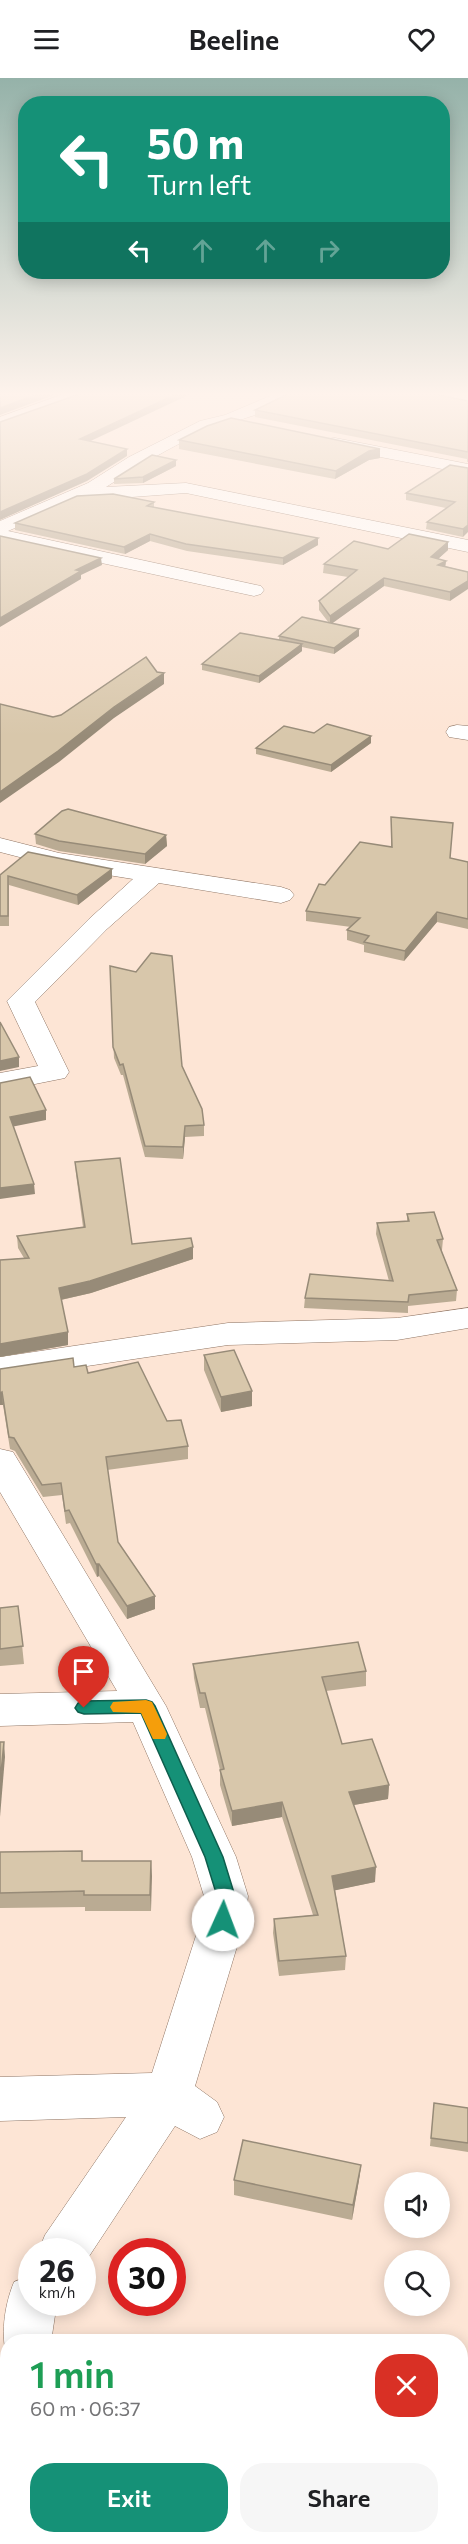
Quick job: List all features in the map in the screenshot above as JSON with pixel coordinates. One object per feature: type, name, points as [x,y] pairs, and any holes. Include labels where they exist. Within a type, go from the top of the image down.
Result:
[{"type":"street","points":[[0,528],[49,506]]},
{"type":"street","points":[[274,506],[468,546]]},
{"type":"street","points":[[0,535],[254,590]]},
{"type":"street","points":[[0,845],[58,860],[281,895]]},
{"type":"street","points":[[0,1082],[55,1072],[21,1001],[98,924],[153,875]]},
{"type":"street","points":[[0,1368],[228,1334],[397,1329],[468,1318]]},
{"type":"street","points":[[0,1461],[13,1500],[146,1706],[214,1857],[226,1896],[184,2106],[75,2238]]},
{"type":"street","points":[[0,1710],[146,1706]]},
{"type":"street","points":[[0,2099],[184,2106]]},
{"type":"street","points":[[26,2334],[29,2316]]},
{"type":"building","points":[[0,506],[14,506],[0,512]]},
{"type":"building","points":[[54,506],[147,506],[318,538],[283,558],[186,544],[150,534],[124,547],[15,523]]},
{"type":"building","points":[[449,506],[468,506],[468,525],[463,529],[427,522]]},
{"type":"building","points":[[409,534],[448,542],[431,557],[446,561],[438,565],[468,572],[468,581],[450,592],[384,578],[330,616],[319,601],[357,570],[324,564],[354,541],[388,549]]},
{"type":"building","points":[[0,536],[101,558],[76,570],[81,571],[0,618]]},
{"type":"building","points":[[302,617],[359,629],[334,648],[279,636]]},
{"type":"building","points":[[240,633],[302,644],[259,676],[202,664]]},
{"type":"building","points":[[146,657],[157,672],[164,673],[114,707],[58,751],[0,792],[0,704],[53,717],[61,715]]},
{"type":"building","points":[[327,724],[371,736],[331,765],[256,748],[284,726],[314,733]]},
{"type":"building","points":[[68,809],[166,835],[145,854],[59,841],[35,834],[62,811]]},
{"type":"building","points":[[391,817],[453,823],[450,858],[468,862],[468,919],[437,912],[405,951],[364,942],[369,936],[347,930],[360,918],[306,911],[319,884],[325,885],[360,842],[392,847]]},
{"type":"building","points":[[28,852],[112,869],[77,895],[8,876],[8,916],[0,916],[0,875]]},
{"type":"building","points":[[151,953],[172,956],[182,1066],[202,1109],[204,1125],[185,1126],[183,1147],[145,1146],[123,1064],[120,1065],[113,1047],[110,966],[136,972]]},
{"type":"building","points":[[0,1022],[19,1057],[0,1061]]},
{"type":"building","points":[[30,1077],[46,1110],[10,1117],[34,1184],[0,1188],[0,1083]]},
{"type":"building","points":[[120,1158],[132,1244],[191,1238],[193,1247],[90,1281],[59,1288],[68,1332],[0,1344],[0,1260],[29,1258],[17,1236],[85,1227],[75,1162]]},
{"type":"building","points":[[434,1212],[443,1239],[437,1240],[457,1290],[409,1295],[408,1302],[305,1298],[310,1274],[393,1281],[377,1223],[409,1221],[407,1214]]},
{"type":"building","points":[[234,1350],[252,1391],[221,1397],[204,1355]]},
{"type":"building","points":[[73,1358],[74,1367],[86,1365],[88,1373],[138,1362],[167,1421],[181,1420],[188,1446],[106,1457],[118,1542],[155,1596],[127,1606],[99,1564],[96,1564],[69,1510],[65,1511],[61,1483],[42,1485],[14,1438],[9,1437],[2,1392],[0,1393],[0,1369]]},
{"type":"building","points":[[18,1606],[23,1646],[0,1649],[0,1608]]},
{"type":"building","points":[[358,1642],[366,1671],[322,1677],[342,1744],[372,1739],[389,1785],[349,1792],[376,1867],[332,1876],[346,1956],[279,1961],[274,1919],[318,1915],[282,1802],[232,1811],[220,1770],[224,1769],[205,1693],[200,1693],[193,1664]]},
{"type":"building","points":[[0,1742],[4,1742],[0,1783]]},
{"type":"building","points":[[82,1851],[82,1861],[151,1861],[150,1895],[84,1895],[84,1891],[0,1893],[0,1852]]},
{"type":"building","points":[[434,2103],[468,2108],[468,2143],[431,2138]]},
{"type":"building","points":[[243,2140],[361,2165],[353,2205],[234,2180]]},
{"type":"slow traffic","points":[[119,1707],[146,1706],[159,1734]]},
{"type":"route","points":[[84,1708],[146,1706],[214,1857],[226,1896],[223,1920]]}]
